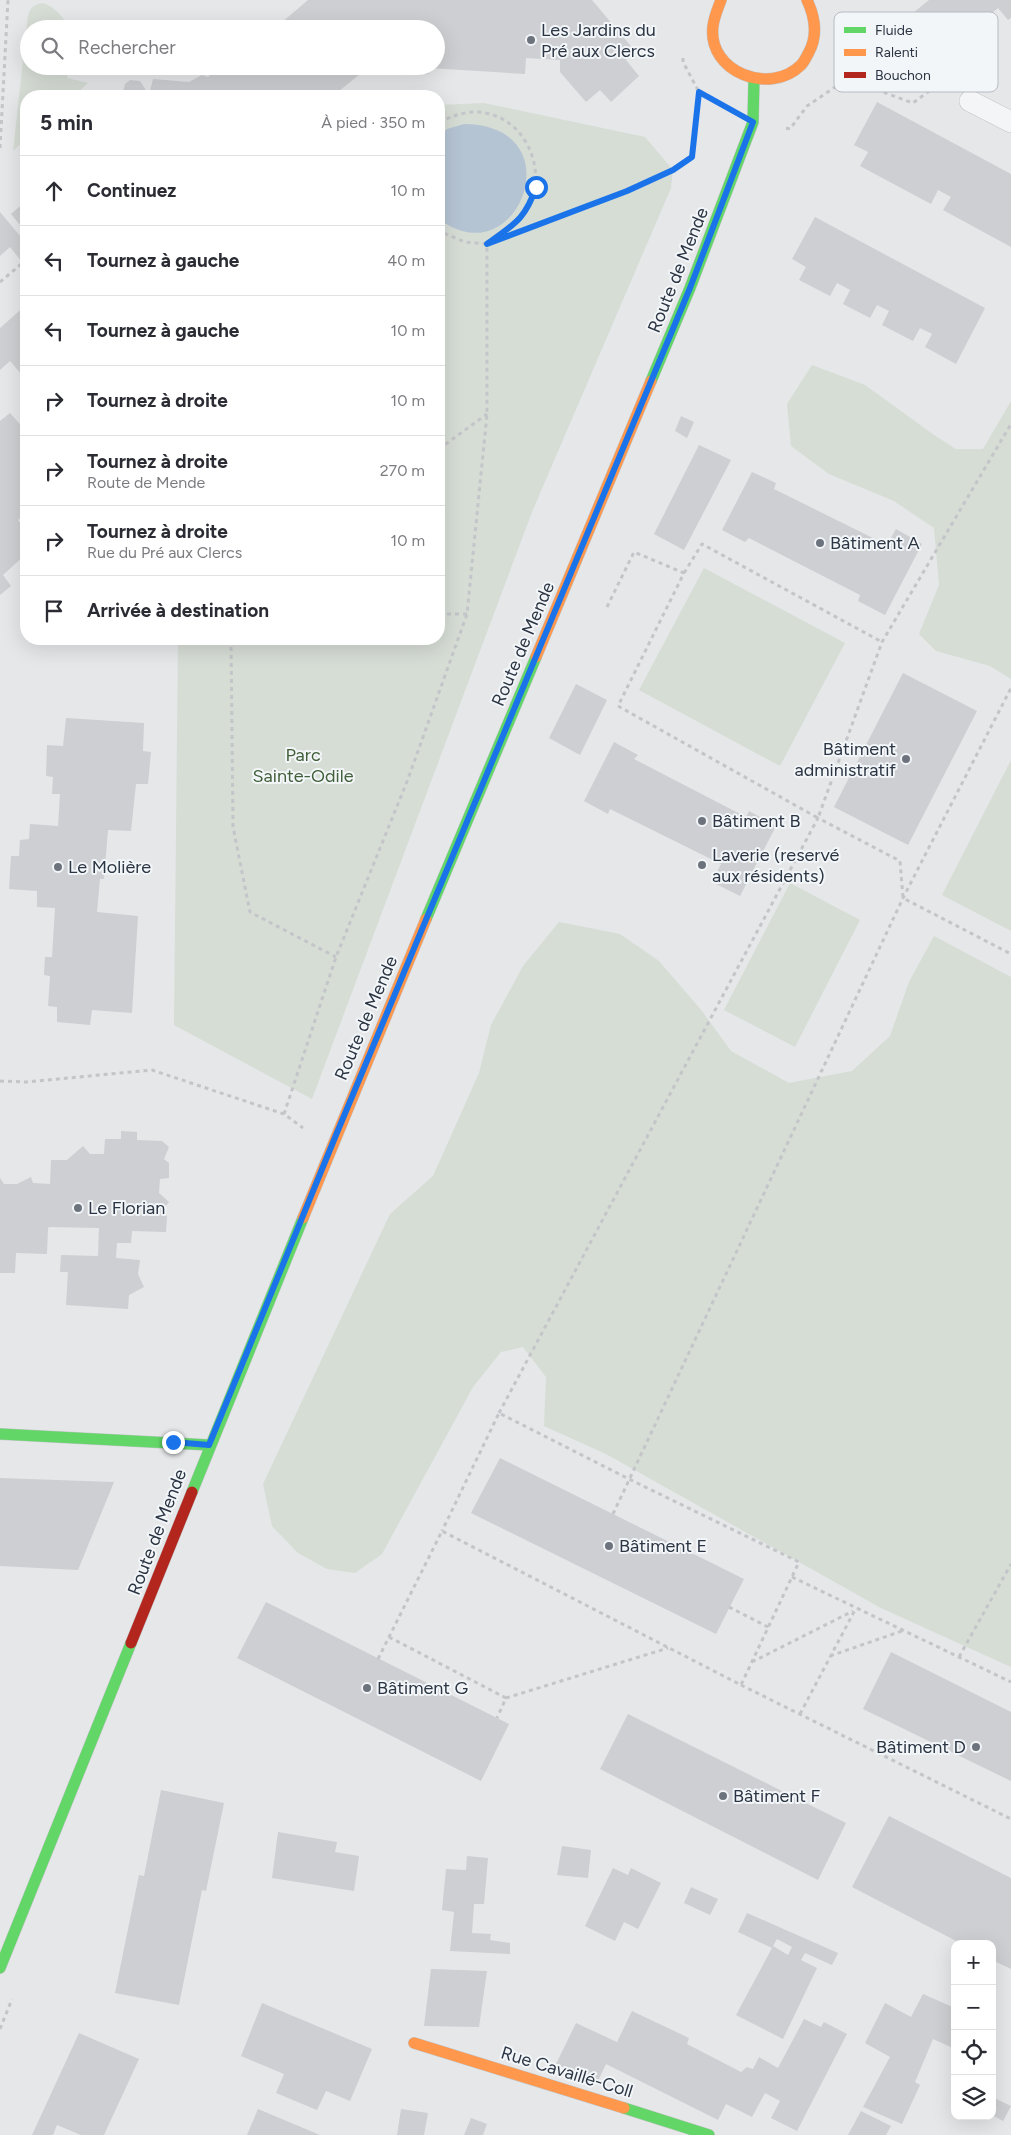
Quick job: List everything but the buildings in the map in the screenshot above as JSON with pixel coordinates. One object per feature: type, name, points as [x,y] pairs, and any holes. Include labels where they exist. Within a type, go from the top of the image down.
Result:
[{"type":"street","points":[[721,0],[714,13],[712,30],[715,47],[724,62],[737,74],[754,80],[771,80],[787,75],[801,65],[806,58],[811,50],[815,34],[814,17],[806,0]]},
{"type":"street","name":"Route de Mende","points":[[0,1968],[146,1608],[209,1445],[336,1135],[686,297],[753,122],[754,80]]},
{"type":"street","points":[[0,1434],[209,1445]]},
{"type":"street","name":"Rue Cavaillé-Coll","points":[[414,2043],[709,2135]]},
{"type":"lane","points":[[970,101],[1011,122]]},
{"type":"path","points":[[0,148],[8,0]]},
{"type":"path","points":[[445,234],[465,242],[487,244],[627,191],[673,170],[692,157],[699,92],[753,122],[790,129],[807,106],[834,87]]},
{"type":"path","points":[[885,92],[914,103],[928,92]]},
{"type":"path","points":[[970,101],[971,92]]},
{"type":"path","points":[[445,119],[455,114],[477,112],[498,117],[516,129],[529,146],[536,166],[536,187],[529,206],[517,222],[487,244]]},
{"type":"path","points":[[284,1114],[336,957],[408,779],[466,614],[487,414],[487,244]]},
{"type":"path","points":[[0,282],[20,265]]},
{"type":"path","points":[[445,445],[487,414]]},
{"type":"path","points":[[378,1658],[500,1413],[818,818],[882,642],[1011,424]]},
{"type":"path","points":[[882,642],[702,544],[684,573],[618,706],[818,818],[900,861],[903,898]]},
{"type":"path","points":[[608,607],[634,552],[684,573]]},
{"type":"path","points":[[445,614],[466,614]]},
{"type":"path","points":[[231,645],[233,827],[250,912],[336,957]]},
{"type":"path","points":[[613,1514],[903,898],[1011,688]]},
{"type":"path","points":[[903,898],[1011,954]]},
{"type":"path","points":[[0,1081],[26,1082],[152,1070],[284,1114],[299,1127],[336,1135]]},
{"type":"path","points":[[500,1413],[629,1479],[799,1562],[741,1685]]},
{"type":"path","points":[[442,1531],[741,1685],[1011,1819]]},
{"type":"path","points":[[959,1657],[1011,1564]]},
{"type":"path","points":[[792,1578],[1011,1682]]},
{"type":"path","points":[[729,1607],[768,1627]]},
{"type":"path","points":[[800,1714],[855,1609]]},
{"type":"path","points":[[752,1662],[855,1609]]},
{"type":"path","points":[[830,1656],[903,1631]]},
{"type":"path","points":[[389,1637],[506,1698],[669,1648]]},
{"type":"path","points":[[496,1718],[506,1698]]},
{"type":"green space","points":[[43,3],[48,5],[64,20],[28,20],[30,10]]},
{"type":"green space","points":[[21,75],[68,75],[67,78],[88,83],[80,90],[20,90],[20,145],[13,151]]},
{"type":"green space","name":"Parc Sainte-Odile","points":[[484,103],[645,137],[673,170],[671,188],[532,512],[312,1099],[174,1025],[178,645],[445,645],[445,105]]},
{"type":"green space","points":[[812,365],[865,385],[956,449],[983,449],[1011,401],[1011,679],[990,666],[936,651],[919,634],[939,585],[934,528],[894,501],[829,474],[791,446],[787,404]]},
{"type":"green space","points":[[704,568],[845,643],[780,766],[639,690]]},
{"type":"green space","points":[[1011,760],[1011,931],[942,895]]},
{"type":"green space","points":[[790,883],[860,920],[795,1047],[724,1010]]},
{"type":"green space","points":[[559,922],[620,934],[659,961],[702,1011],[731,1051],[789,1083],[852,1071],[890,1036],[909,982],[934,936],[1011,977],[1011,1667],[881,1608],[606,1454],[544,1426],[546,1377],[523,1347],[501,1352],[473,1387],[382,1554],[355,1573],[327,1569],[298,1553],[272,1526],[263,1484],[390,1214],[433,1176],[479,1073],[491,1025],[523,966]]},
{"type":"water","points":[[464,124],[499,131],[519,148],[526,170],[523,194],[511,216],[492,230],[467,232],[445,222],[445,131]]},
{"type":"traffic: fast","points":[[651,381],[690,288],[753,122],[754,79]]},
{"type":"traffic: fast","points":[[426,919],[536,657]]},
{"type":"traffic: fast","points":[[192,1492],[303,1218]]},
{"type":"traffic: fast","points":[[0,1434],[209,1445]]},
{"type":"traffic: fast","points":[[0,1968],[131,1643]]},
{"type":"traffic: fast","points":[[624,2108],[709,2135]]},
{"type":"traffic: slow","points":[[721,0],[713,26],[714,42],[720,56],[730,67],[743,74],[758,78],[773,78],[788,74],[801,65],[814,39],[812,13],[807,0]]},
{"type":"traffic: slow","points":[[536,657],[651,381]]},
{"type":"traffic: slow","points":[[303,1218],[426,919]]},
{"type":"traffic: slow","points":[[414,2043],[624,2108]]},
{"type":"traffic: jam","points":[[131,1643],[192,1492]]},
{"type":"place","name":"Les Jardins du Pré aux Clercs","points":[[531,40]]},
{"type":"place","name":"Bâtiment A","points":[[820,543]]},
{"type":"place","name":"Bâtiment administratif","points":[[906,759]]},
{"type":"place","name":"Bâtiment B","points":[[702,821]]},
{"type":"place","name":"Laverie (reservé aux résidents)","points":[[702,865]]},
{"type":"place","name":"Le Molière","points":[[58,867]]},
{"type":"place","name":"Le Florian","points":[[78,1208]]},
{"type":"place","name":"Bâtiment E","points":[[609,1546]]},
{"type":"place","name":"Bâtiment G","points":[[367,1688]]},
{"type":"place","name":"Bâtiment D","points":[[976,1747]]},
{"type":"place","name":"Bâtiment F","points":[[723,1796]]},
{"type":"route","points":[[173,1442],[209,1445],[336,1135],[690,288],[753,122],[699,92],[692,157],[673,170],[627,191],[487,244],[517,222],[529,206],[536,187]]}]
